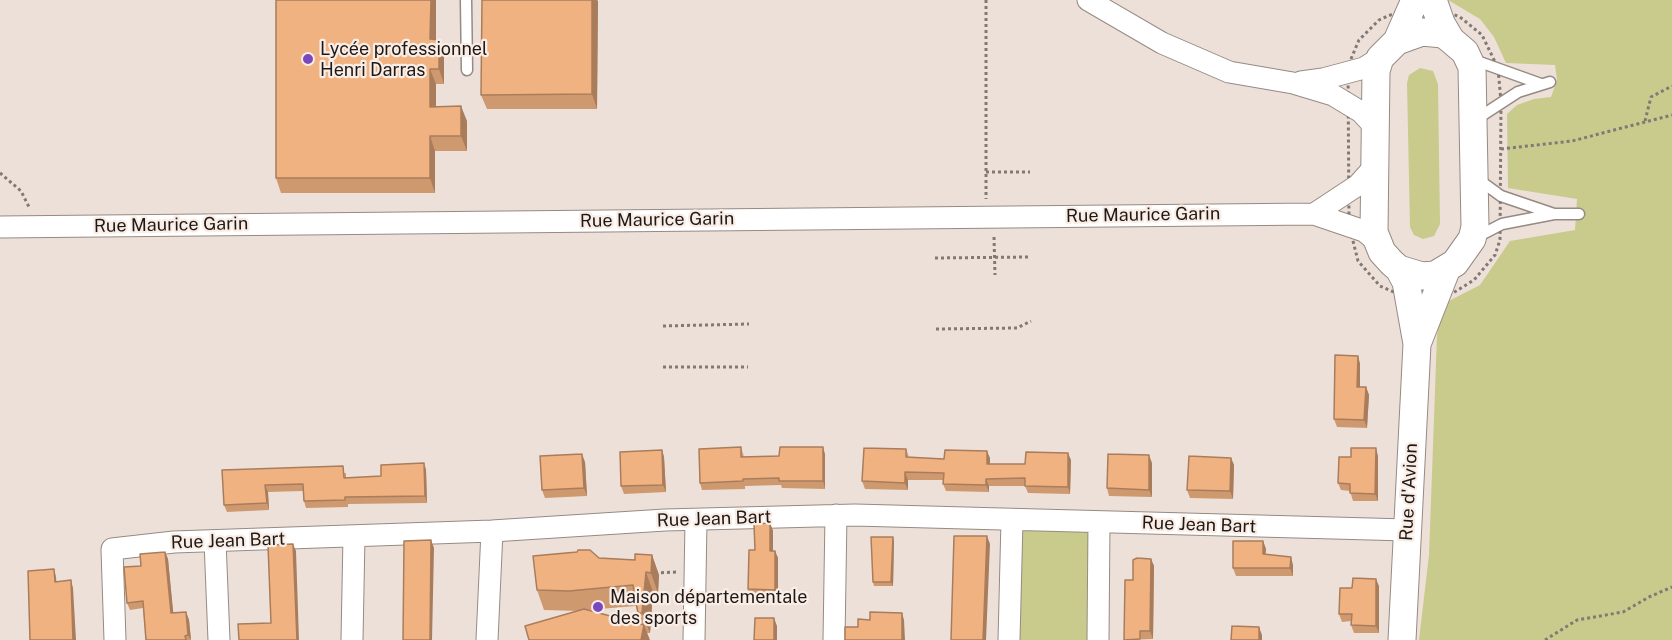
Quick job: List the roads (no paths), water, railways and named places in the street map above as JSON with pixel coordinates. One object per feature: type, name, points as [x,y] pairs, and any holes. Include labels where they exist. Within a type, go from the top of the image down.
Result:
[{"type":"street","points":[[1088,0],[1162,44],[1229,72],[1293,83],[1346,100],[1375,127]]},
{"type":"street","points":[[1424,4],[1460,48],[1472,67],[1475,227],[1472,239],[1455,263],[1435,275],[1422,276],[1399,269],[1382,252],[1376,241],[1376,71],[1388,49],[1424,4]]},
{"type":"street","points":[[1293,83],[1323,79],[1364,68],[1388,49],[1422,32],[1443,34],[1460,48]]},
{"type":"street","points":[[1314,214],[1348,192],[1375,166]]},
{"type":"street","name":"Rue Maurice Garin","points":[[0,227],[990,226],[1029,216],[1314,214],[1364,231],[1376,241]]},
{"type":"street","name":"Rue d'Avion","points":[[1417,344],[1447,268]]},
{"type":"street","name":"Rue d'Avion","points":[[1399,269],[1406,282],[1417,344],[1402,640]]},
{"type":"street","points":[[834,640],[836,515]]},
{"type":"street","name":"Rue Jean Bart","points":[[115,640],[112,549],[215,541],[492,531],[665,520],[696,521],[836,515],[1407,530]]},
{"type":"street","points":[[1009,640],[1012,520]]},
{"type":"street","points":[[694,640],[696,521]]},
{"type":"street","points":[[1098,640],[1099,522]]},
{"type":"street","points":[[487,640],[492,531]]},
{"type":"street","points":[[352,640],[354,536]]},
{"type":"street","points":[[215,541],[219,640]]},
{"type":"lane","points":[[466,0],[468,70]]},
{"type":"lane","points":[[1460,48],[1480,64],[1546,83],[1501,102],[1472,123]]},
{"type":"lane","points":[[1474,175],[1501,195],[1554,214]]},
{"type":"lane","points":[[1472,239],[1502,224],[1554,214],[1579,214]]},
{"type":"place","name":"Lycée professionnel Henri Darras","points":[[308,59]]},
{"type":"place","name":"Maison départementale des sports","points":[[598,607]]}]
